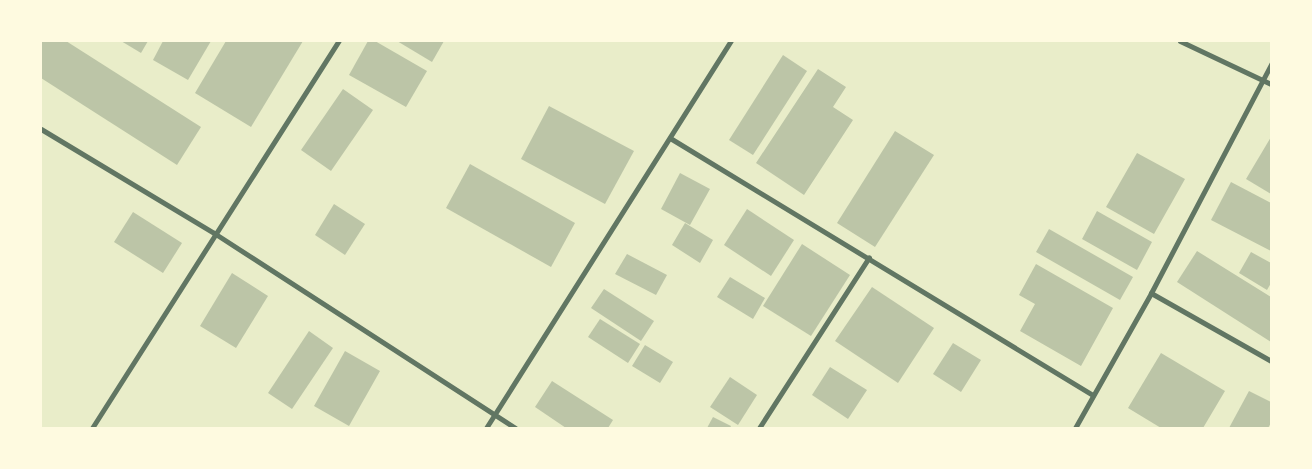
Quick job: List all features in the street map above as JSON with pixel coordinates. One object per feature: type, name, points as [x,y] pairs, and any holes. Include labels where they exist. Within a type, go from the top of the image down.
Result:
[{"type":"street","points":[[92,428],[214,234],[339,41]]},
{"type":"street","points":[[486,428],[731,41]]},
{"type":"street","points":[[1180,41],[1271,84]]},
{"type":"street","points":[[1075,428],[1151,293],[1271,64]]},
{"type":"street","points":[[41,129],[214,234],[515,428]]},
{"type":"street","points":[[670,138],[870,258],[1092,395]]},
{"type":"street","points":[[760,428],[870,258]]},
{"type":"street","points":[[1151,293],[1271,361]]},
{"type":"building","points":[[41,41],[66,41],[201,127],[177,165],[41,78]]},
{"type":"building","points":[[121,41],[148,41],[141,53]]},
{"type":"building","points":[[163,41],[211,41],[188,80],[153,60]]},
{"type":"building","points":[[226,41],[303,41],[251,127],[195,93]]},
{"type":"building","points":[[368,41],[375,41],[427,71],[406,107],[349,75]]},
{"type":"building","points":[[397,41],[444,41],[432,62]]},
{"type":"building","points":[[783,55],[807,71],[753,155],[729,140]]},
{"type":"building","points":[[818,69],[846,87],[833,107],[853,120],[804,195],[756,163]]},
{"type":"building","points":[[343,89],[373,110],[331,171],[301,150]]},
{"type":"building","points":[[549,106],[634,151],[605,204],[521,159]]},
{"type":"building","points":[[895,131],[934,155],[875,247],[837,223]]},
{"type":"building","points":[[1271,137],[1271,194],[1246,179]]},
{"type":"building","points":[[1137,153],[1185,179],[1154,234],[1106,207]]},
{"type":"building","points":[[470,164],[575,223],[551,267],[446,208]]},
{"type":"building","points":[[680,173],[710,189],[690,225],[661,209]]},
{"type":"building","points":[[1231,182],[1271,203],[1271,251],[1211,220]]},
{"type":"building","points":[[334,204],[365,224],[345,255],[315,235]]},
{"type":"building","points":[[747,209],[794,240],[771,276],[724,245]]},
{"type":"building","points":[[1097,211],[1152,242],[1137,270],[1082,239]]},
{"type":"building","points":[[133,212],[182,243],[163,273],[114,242]]},
{"type":"building","points":[[685,223],[713,240],[700,263],[672,245]]},
{"type":"building","points":[[1049,229],[1133,277],[1120,300],[1036,252]]},
{"type":"building","points":[[802,244],[850,275],[811,336],[763,306]]},
{"type":"building","points":[[1197,251],[1271,297],[1271,342],[1177,282]]},
{"type":"building","points":[[1251,252],[1271,263],[1271,283],[1267,290],[1239,273]]},
{"type":"building","points":[[627,254],[667,275],[656,295],[615,274]]},
{"type":"building","points":[[1036,264],[1113,308],[1081,366],[1020,331],[1035,304],[1019,295]]},
{"type":"building","points":[[232,273],[268,296],[236,348],[200,326]]},
{"type":"building","points":[[730,277],[765,298],[753,319],[717,297]]},
{"type":"building","points":[[872,287],[934,328],[898,383],[835,341]]},
{"type":"building","points":[[604,289],[654,321],[641,341],[591,308]]},
{"type":"building","points":[[600,319],[640,344],[628,363],[588,337]]},
{"type":"building","points":[[309,331],[333,348],[292,409],[268,393]]},
{"type":"building","points":[[953,343],[981,360],[961,392],[933,374]]},
{"type":"building","points":[[645,345],[673,362],[660,383],[632,366]]},
{"type":"building","points":[[345,351],[380,371],[349,426],[314,406]]},
{"type":"building","points":[[1161,353],[1225,391],[1203,428],[1161,428],[1128,408]]},
{"type":"building","points":[[830,367],[867,390],[848,419],[812,395]]},
{"type":"building","points":[[730,377],[757,395],[738,425],[710,407]]},
{"type":"building","points":[[552,381],[613,420],[608,428],[566,428],[535,407]]},
{"type":"building","points":[[1249,391],[1271,402],[1271,423],[1268,428],[1229,428]]},
{"type":"building","points":[[713,417],[731,426],[730,428],[707,428]]}]
